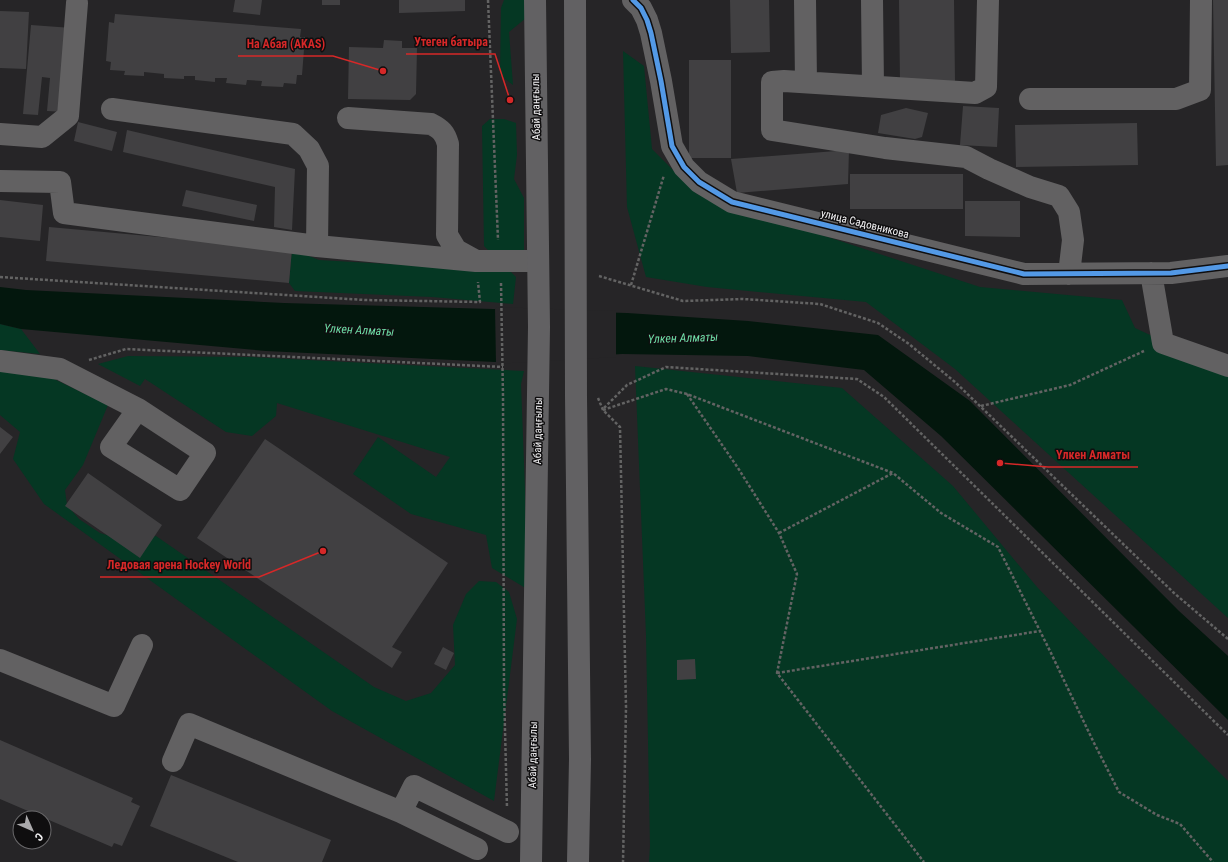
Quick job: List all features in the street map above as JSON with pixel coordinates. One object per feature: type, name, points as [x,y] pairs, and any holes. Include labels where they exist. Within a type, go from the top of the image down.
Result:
[{"type":"main road","name":"Абай даңғылы","points":[[531,862],[539,396],[535,0]]},
{"type":"main road","points":[[575,0],[576,292],[586,395],[578,862]]},
{"type":"street","name":"улица Садовникова","points":[[633,0],[641,8],[651,33],[672,146],[684,167],[699,182],[732,202],[1024,274],[1172,273],[1228,266]]},
{"type":"street","points":[[805,0],[806,82]]},
{"type":"street","points":[[872,0],[873,86]]},
{"type":"street","points":[[988,0],[986,87],[975,93],[806,82],[772,82],[772,130],[885,148],[966,157],[1030,187],[1059,196],[1069,212],[1073,240],[1069,274]]},
{"type":"street","points":[[1030,99],[1176,99],[1200,90],[1201,0]]},
{"type":"street","points":[[0,134],[42,137],[68,116],[77,4]]},
{"type":"street","points":[[112,109],[293,134],[309,149],[318,166],[317,246]]},
{"type":"street","points":[[348,118],[431,124],[440,128],[446,136],[448,144],[447,235],[456,250],[476,261]]},
{"type":"street","points":[[0,181],[60,182],[64,213],[317,246],[476,261],[538,261]]},
{"type":"street","points":[[1151,273],[1164,343],[1228,366]]},
{"type":"street","points":[[0,361],[60,369],[138,409]]},
{"type":"street","points":[[0,660],[114,706],[142,645]]},
{"type":"street","points":[[173,761],[189,724],[401,812],[474,856],[480,840],[532,825]]},
{"type":"street","points":[[401,812],[414,786],[508,832]]},
{"type":"path","points":[[488,0],[502,293],[504,691],[508,832]]},
{"type":"path","points":[[631,285],[672,146]]},
{"type":"path","points":[[599,276],[683,301],[743,299],[820,304],[878,323],[909,344],[955,382],[1174,593],[1228,639]]},
{"type":"path","points":[[0,277],[365,300],[480,302]]},
{"type":"path","points":[[981,406],[1070,385],[1164,343]]},
{"type":"path","points":[[60,369],[126,349],[503,367]]},
{"type":"path","points":[[603,410],[627,385],[666,367],[857,379],[884,398],[1228,734]]},
{"type":"path","points":[[603,410],[666,390],[687,394],[893,473],[941,513],[998,548],[1119,792],[1157,815],[1180,824],[1213,862]]},
{"type":"path","points":[[687,394],[738,468],[779,533],[797,574],[778,673],[924,862]]},
{"type":"path","points":[[586,395],[620,427],[626,707],[623,862]]},
{"type":"path","points":[[779,533],[893,473]]},
{"type":"path","points":[[778,673],[1040,631]]},
{"type":"green space","points":[[504,0],[526,0],[526,18],[509,32],[513,85],[500,75],[501,8]]},
{"type":"green space","points":[[623,51],[644,66],[652,149],[697,194],[980,287],[1122,300],[1135,328],[1228,371],[1228,618],[955,369],[866,302],[707,287],[646,277],[627,207]]},
{"type":"green space","points":[[490,119],[504,119],[516,123],[517,155],[514,179],[524,198],[524,252],[489,251],[484,246],[482,126]]},
{"type":"green space","points":[[292,249],[319,260],[510,271],[516,277],[513,304],[432,297],[295,291],[289,283]]},
{"type":"green space","points":[[0,324],[21,329],[40,354],[0,350]]},
{"type":"green space","points":[[128,356],[251,357],[524,371],[521,384],[527,589],[492,568],[486,535],[411,514],[353,474],[378,437],[436,477],[450,457],[277,403],[276,416],[252,436],[226,432],[145,379],[140,386],[98,364]]},
{"type":"green space","points":[[635,366],[842,388],[953,486],[1037,587],[1119,672],[1228,781],[1228,862],[649,862],[650,846],[646,635]]},
{"type":"green space","points":[[0,371],[54,379],[108,405],[83,465],[65,490],[67,505],[79,519],[100,533],[120,539],[141,539],[156,536],[374,687],[406,701],[431,693],[455,665],[453,625],[466,594],[479,581],[496,582],[509,592],[517,619],[494,801],[332,711],[44,504],[13,459],[20,432],[0,415]]},
{"type":"water","points":[[0,287],[26,290],[284,303],[627,313],[748,321],[878,335],[970,401],[1179,611],[1228,656],[1228,720],[941,436],[864,370],[748,356],[622,354],[495,362],[266,351],[21,329],[0,324]]},
{"type":"pier","points":[[495,307],[616,311],[616,357],[496,364]]},
{"type":"building","points":[[235,0],[262,0],[260,15],[233,12]]},
{"type":"building","points":[[322,0],[340,0],[340,5],[322,5]]},
{"type":"building","points":[[399,0],[465,0],[465,11],[399,13]]},
{"type":"building","points":[[730,0],[769,0],[770,52],[731,53]]},
{"type":"building","points":[[899,0],[954,0],[955,82],[900,82]]},
{"type":"building","points":[[1213,0],[1228,0],[1228,165],[1216,166]]},
{"type":"building","points":[[0,11],[29,12],[26,69],[0,68]]},
{"type":"building","points":[[115,14],[301,29],[300,37],[305,37],[302,75],[297,75],[296,84],[284,83],[283,87],[261,86],[262,81],[247,80],[246,85],[226,83],[227,78],[215,78],[215,82],[195,80],[195,76],[184,76],[184,79],[164,78],[164,74],[144,72],[144,76],[124,75],[125,71],[110,70],[111,62],[106,61],[109,22],[114,23]]},
{"type":"building","points":[[31,25],[72,28],[65,112],[47,111],[50,78],[42,77],[38,115],[23,114]]},
{"type":"building","points":[[384,40],[402,41],[402,48],[417,48],[416,94],[410,100],[348,99],[349,47],[383,48]]},
{"type":"building","points":[[689,60],[731,60],[731,158],[689,158]]},
{"type":"building","points":[[963,106],[999,108],[997,147],[960,145]]},
{"type":"building","points":[[906,108],[928,113],[922,137],[915,139],[878,133],[881,115]]},
{"type":"building","points":[[78,122],[117,132],[112,151],[74,141]]},
{"type":"building","points":[[1137,123],[1138,165],[1016,167],[1015,125]]},
{"type":"building","points":[[127,130],[295,169],[292,230],[274,227],[275,187],[123,152]]},
{"type":"building","points":[[849,150],[848,184],[737,193],[731,159]]},
{"type":"building","points":[[850,174],[963,174],[963,209],[850,209]]},
{"type":"building","points":[[186,190],[257,205],[254,221],[182,206]]},
{"type":"building","points":[[0,200],[43,205],[40,241],[0,237]]},
{"type":"building","points":[[965,201],[1020,201],[1020,237],[965,236]]},
{"type":"building","points":[[49,227],[292,249],[289,283],[46,261]]},
{"type":"building","points":[[0,427],[13,437],[0,454]]},
{"type":"building","points":[[265,439],[448,563],[392,647],[402,652],[392,668],[197,538]]},
{"type":"building","points":[[88,473],[162,525],[140,558],[65,506]]},
{"type":"building","points":[[443,647],[454,653],[446,670],[434,664]]},
{"type":"building","points":[[695,659],[696,679],[677,680],[677,660]]},
{"type":"building","points":[[0,740],[133,798],[131,802],[140,806],[122,846],[114,843],[112,847],[52,821],[52,810],[26,810],[0,799]]},
{"type":"building","points":[[171,775],[331,840],[322,862],[238,862],[150,826]]},
{"type":"cycle path","points":[[633,0],[641,8],[651,33],[672,146],[684,167],[699,182],[732,202],[1024,274],[1171,273],[1228,266]]},
{"type":"place","name":"На Абая (AKAS)","points":[[383,71]]},
{"type":"place","name":"Утеген батыра","points":[[510,100]]},
{"type":"place","name":"Үлкен Алматы","points":[[1000,463]]},
{"type":"place","name":"Ледовая арена Hockey World","points":[[323,551]]}]
